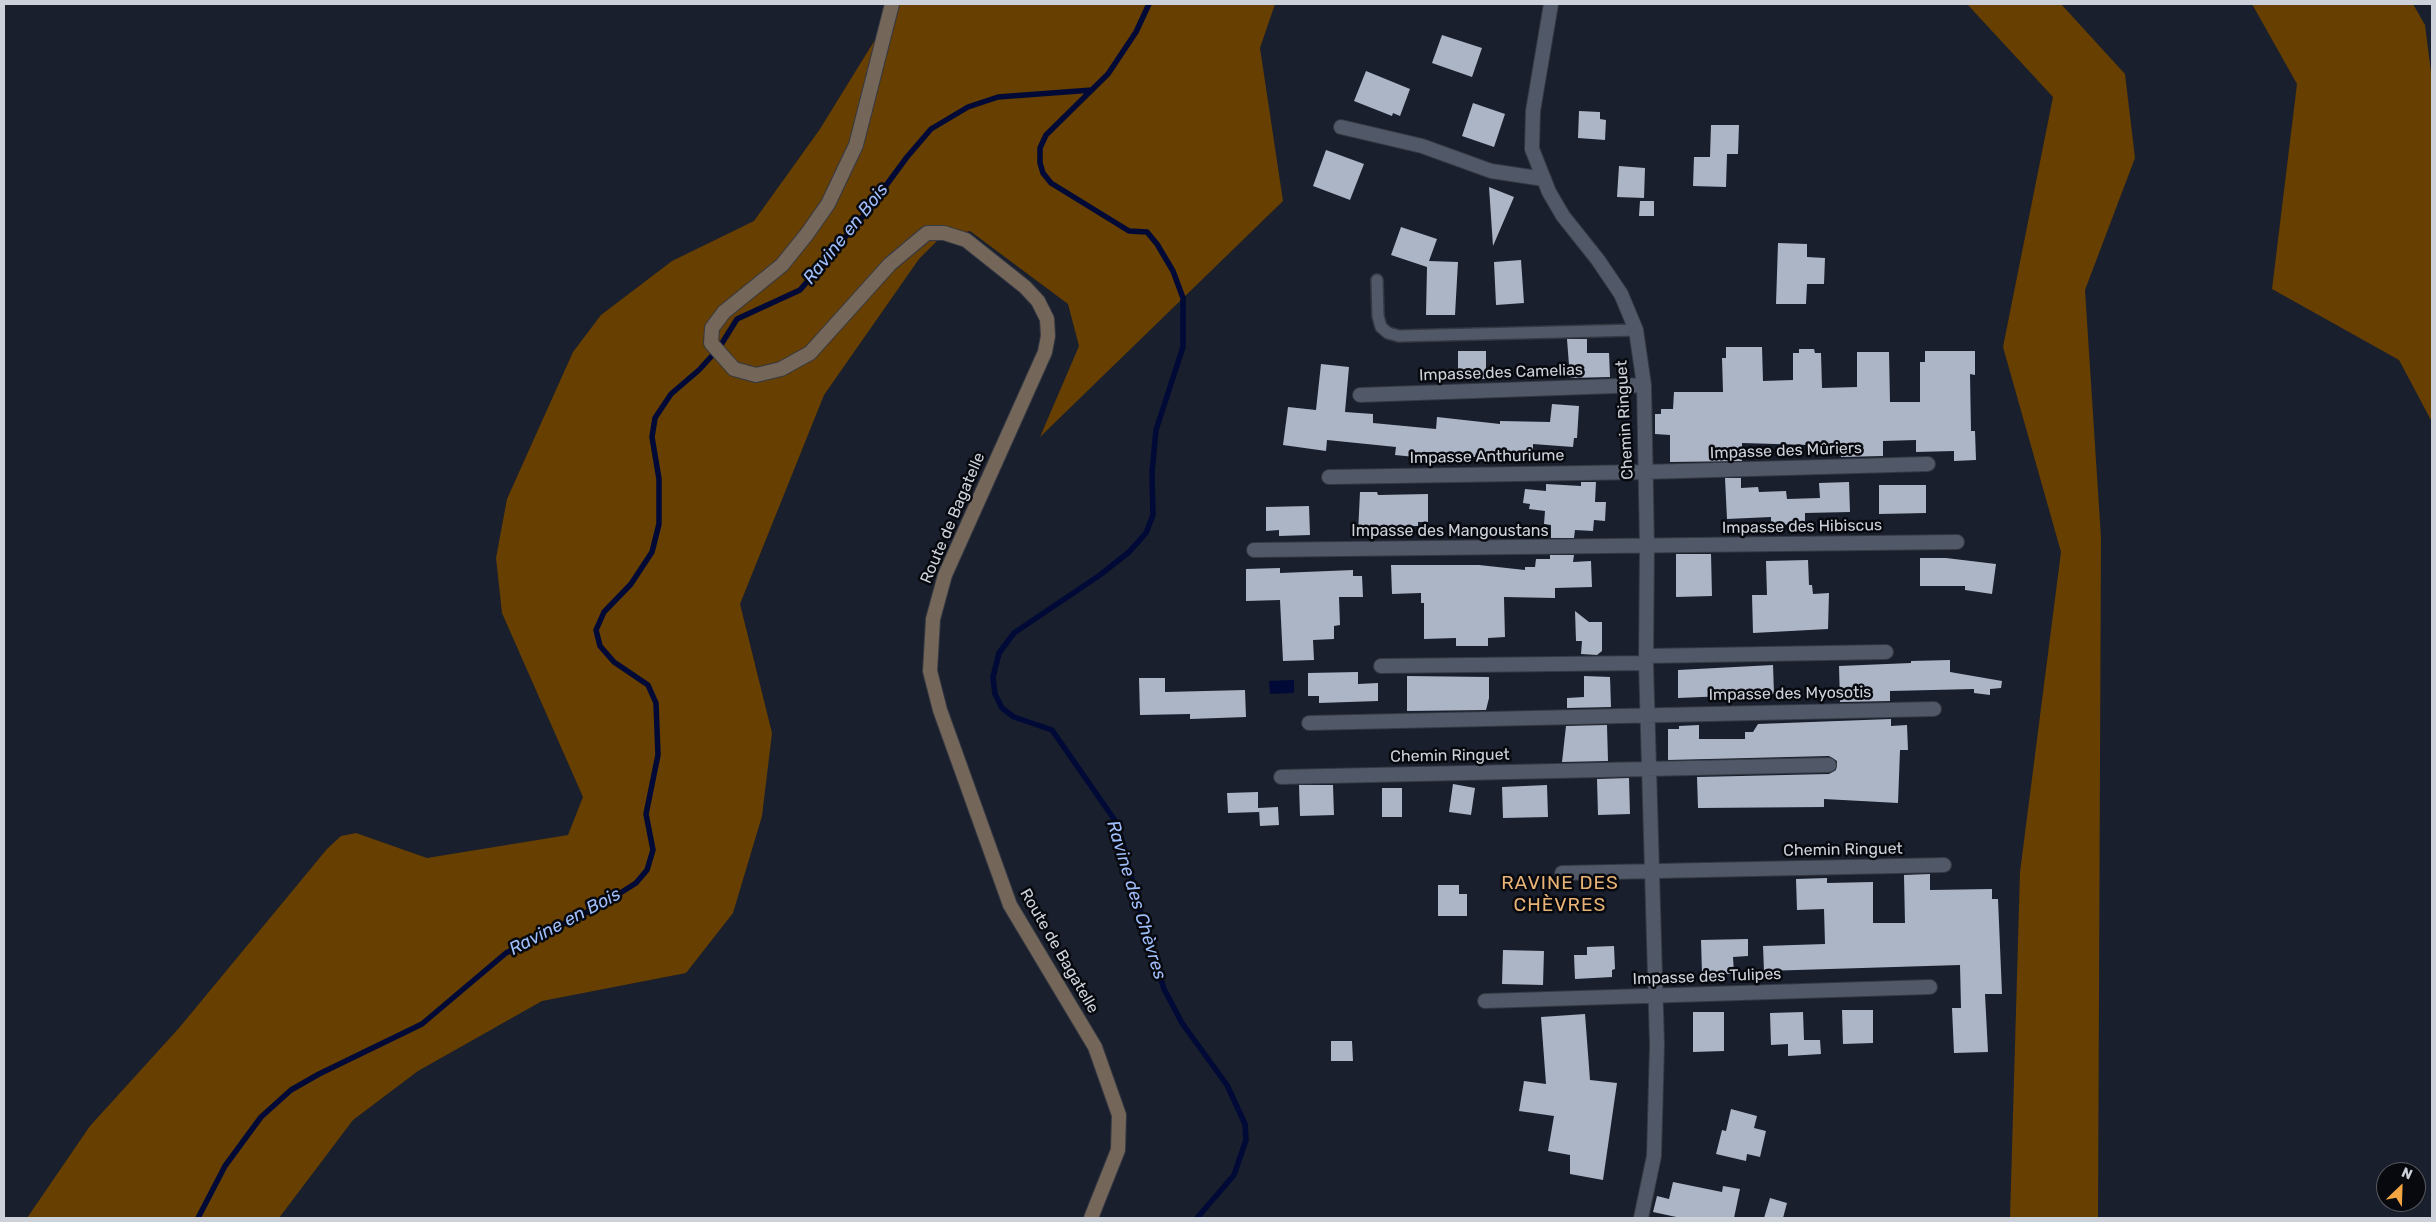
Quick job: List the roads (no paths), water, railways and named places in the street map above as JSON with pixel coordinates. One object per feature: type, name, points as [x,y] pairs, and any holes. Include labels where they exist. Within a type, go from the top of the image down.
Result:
[{"type":"main road","name":"Route de Bagatelle","points":[[892,4],[856,145],[828,204],[782,265],[724,312],[712,328],[712,343],[734,369],[756,375],[782,369],[810,353],[890,264],[927,233],[944,233],[966,240],[1024,287],[1038,301],[1047,318],[1048,336],[1045,352],[945,575],[933,619],[930,671],[940,710],[1010,905],[1095,1047],[1119,1115],[1118,1150],[1091,1218]]},
{"type":"street","name":"Chemin Ringuet","points":[[1551,4],[1533,111],[1532,150],[1563,216],[1598,260],[1621,294],[1636,330],[1644,385],[1648,547],[1646,659],[1657,997],[1656,1138],[1648,1190],[1641,1218]]},
{"type":"street","points":[[1341,127],[1422,146],[1492,171],[1544,179]]},
{"type":"street","name":"Impasse des Camelias","points":[[1360,395],[1644,385]]},
{"type":"street","name":"Impasse des Mûriers","points":[[1645,472],[1928,464]]},
{"type":"street","name":"Impasse Anthuriume","points":[[1329,477],[1645,472]]},
{"type":"street","name":"Impasse des Hibiscus","points":[[1648,547],[1957,542]]},
{"type":"street","name":"Impasse des Mangoustans","points":[[1254,550],[1648,547]]},
{"type":"street","points":[[1381,666],[1886,652]]},
{"type":"street","name":"Impasse des Myosotis","points":[[1648,715],[1934,709]]},
{"type":"street","points":[[1309,723],[1648,715]]},
{"type":"street","name":"Chemin Ringuet","points":[[1282,777],[1829,765]]},
{"type":"street","name":"Chemin Ringuet","points":[[1562,873],[1944,865]]},
{"type":"street","name":"Impasse des Tulipes","points":[[1485,1001],[1930,987]]},
{"type":"lane","points":[[1377,280],[1378,316],[1382,326],[1388,333],[1399,336],[1636,330]]},
{"type":"water","points":[[1294,680],[1294,693],[1270,694],[1269,681]]},
{"type":"waterway","name":"Ravine des Chèvres","points":[[1149,4],[1136,32],[1108,74],[1046,135],[1040,148],[1040,163],[1043,173],[1051,183],[1129,231],[1147,232],[1157,244],[1173,271],[1183,298],[1183,347],[1156,430],[1152,472],[1153,515],[1146,533],[1129,552],[1100,575],[1014,633],[999,653],[993,677],[995,694],[1002,708],[1014,717],[1052,730],[1114,819],[1122,840],[1145,930],[1164,989],[1182,1023],[1227,1085],[1245,1124],[1246,1140],[1234,1175],[1197,1218]]},
{"type":"waterway","name":"Ravine en Bois","points":[[198,1218],[225,1166],[261,1117],[291,1090],[319,1074],[422,1024],[506,953],[603,904],[636,883],[647,870],[653,850],[646,814],[658,755],[656,703],[648,685],[614,662],[600,646],[596,630],[604,612],[631,584],[652,552],[659,524],[659,479],[652,437],[655,418],[671,394],[699,370],[719,348],[737,319],[800,290],[865,214],[907,157],[931,129],[968,107],[998,97],[1092,90]]},
{"type":"district","name":"RAVINE DES CHÈVRES","points":[[1560,895]]}]
